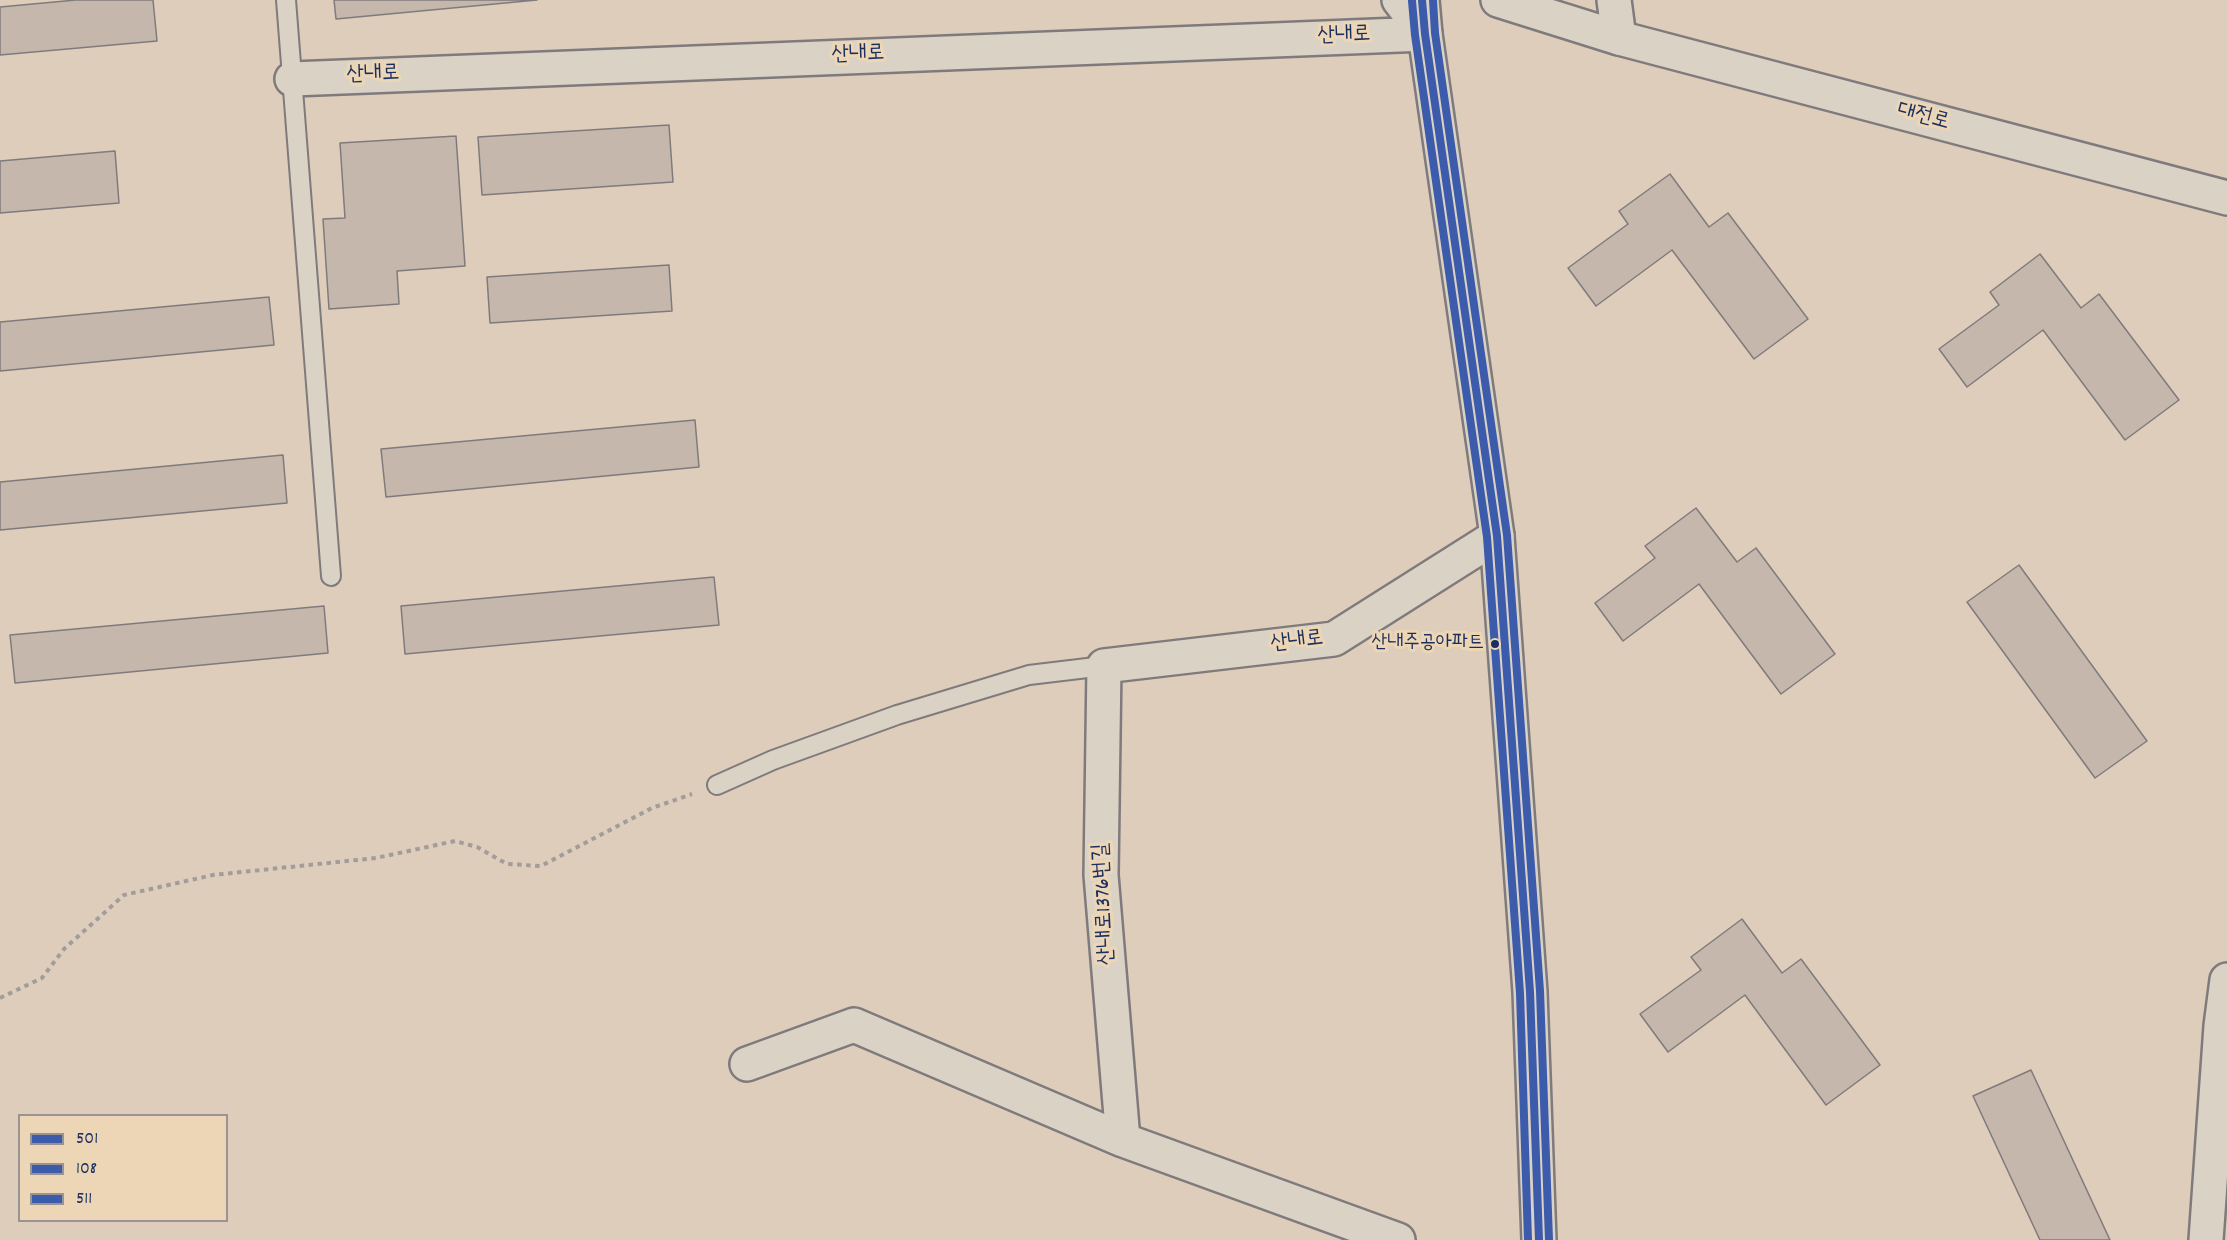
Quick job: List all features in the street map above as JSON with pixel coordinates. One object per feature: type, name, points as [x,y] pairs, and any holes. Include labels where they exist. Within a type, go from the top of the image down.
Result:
[{"type":"street","points":[[1399,0],[1425,34]]},
{"type":"street","points":[[1422,0],[1497,536],[1530,992],[1539,1240]]},
{"type":"street","name":"대전로","points":[[1498,0],[1619,38],[2227,198]]},
{"type":"street","points":[[1614,0],[1619,38]]},
{"type":"street","name":"산내로","points":[[292,79],[1425,34]]},
{"type":"street","name":"산내로","points":[[1104,666],[1334,639],[1497,536]]},
{"type":"street","name":"산내로1376번길","points":[[1104,666],[1101,875],[1122,1140]]},
{"type":"street","points":[[2205,1240],[2221,1026],[2227,980]]},
{"type":"street","points":[[747,1064],[854,1025],[1122,1140],[1398,1240]]},
{"type":"lane","points":[[285,0],[331,576]]},
{"type":"lane","points":[[717,785],[773,760],[897,715],[1029,675],[1104,666]]},
{"type":"path","points":[[0,998],[42,978],[64,949],[124,895],[213,875],[376,858],[455,841],[477,847],[507,864],[541,866],[652,808],[717,785]]},
{"type":"building","points":[[76,0],[153,0],[157,41],[0,55],[0,7]]},
{"type":"building","points":[[334,0],[537,0],[336,19]]},
{"type":"building","points":[[669,125],[673,182],[482,195],[478,137]]},
{"type":"building","points":[[456,136],[465,266],[397,271],[399,304],[329,309],[323,219],[345,218],[340,143]]},
{"type":"building","points":[[115,151],[119,203],[0,213],[0,161]]},
{"type":"building","points":[[1670,174],[1709,227],[1728,213],[1808,319],[1754,359],[1672,250],[1596,306],[1568,268],[1628,224],[1619,211]]},
{"type":"building","points":[[2040,254],[2081,308],[2099,294],[2179,400],[2125,440],[2043,330],[1967,387],[1939,349],[1999,305],[1990,292]]},
{"type":"building","points":[[669,265],[672,311],[490,323],[487,277]]},
{"type":"building","points":[[269,297],[274,345],[0,371],[0,322]]},
{"type":"building","points":[[695,420],[699,467],[386,497],[381,449]]},
{"type":"building","points":[[283,455],[287,503],[0,530],[0,482]]},
{"type":"building","points":[[1696,508],[1737,562],[1756,548],[1835,654],[1781,694],[1699,584],[1623,641],[1595,603],[1655,558],[1645,546]]},
{"type":"building","points":[[2019,565],[2147,741],[2095,778],[1967,602]]},
{"type":"building","points":[[714,577],[719,625],[405,654],[401,606]]},
{"type":"building","points":[[324,606],[328,653],[15,683],[10,635]]},
{"type":"building","points":[[1742,919],[1782,973],[1801,959],[1880,1065],[1826,1105],[1745,995],[1668,1052],[1640,1014],[1701,970],[1691,957]]},
{"type":"building","points":[[2031,1070],[2110,1240],[2040,1240],[1973,1096]]},
{"type":"transit line","name":"501","points":[[1422,0],[1497,536],[1530,992],[1539,1240]]},
{"type":"transit line","name":"511","points":[[1433,0],[1435,33],[1507,535],[1540,991],[1549,1240]]},
{"type":"transit line","name":"108","points":[[1412,1],[1487,537],[1520,993],[1528,1240]]},
{"type":"place","name":"산내주공아파트","points":[[1495,644]]}]
